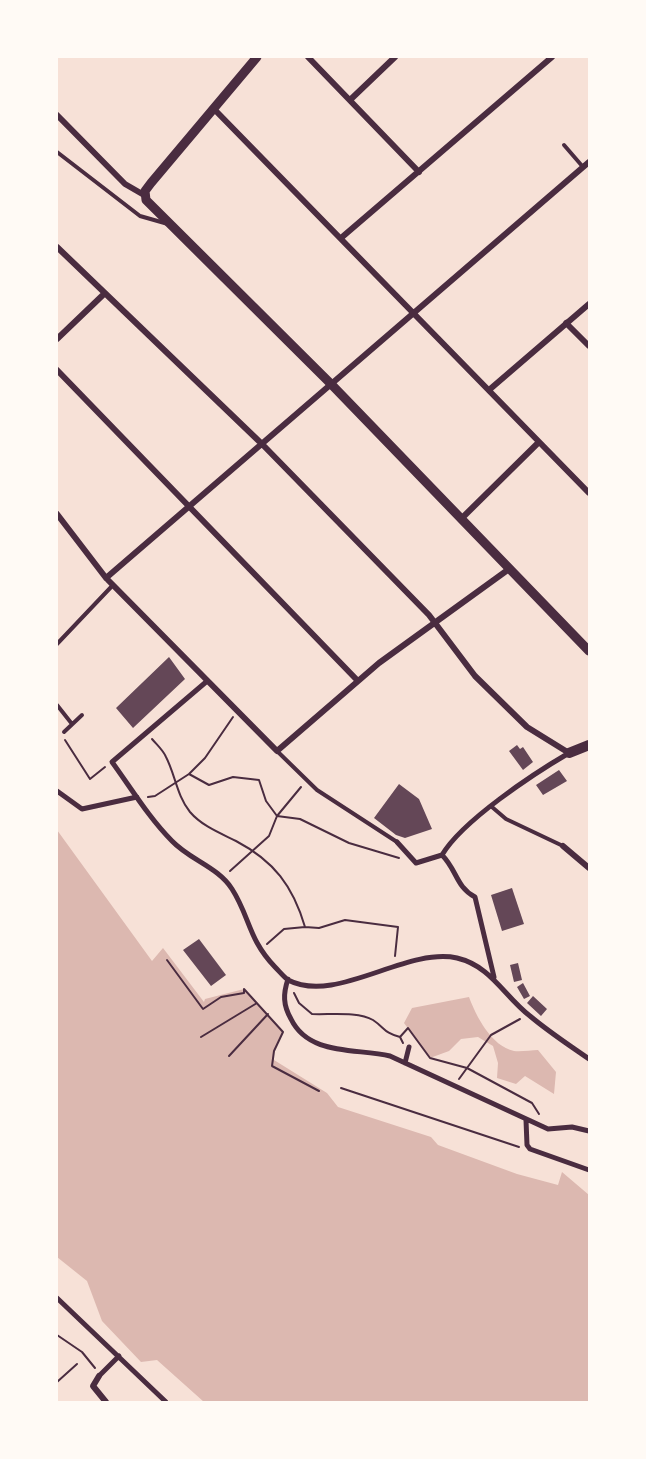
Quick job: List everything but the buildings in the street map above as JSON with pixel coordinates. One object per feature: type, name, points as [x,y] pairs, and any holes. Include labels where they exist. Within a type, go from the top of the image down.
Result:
[{"type":"main road","points":[[569,753],[589,745]]},
{"type":"street","points":[[144,195],[151,183],[257,57]]},
{"type":"street","points":[[308,57],[418,172]]},
{"type":"street","points":[[350,100],[394,57]]},
{"type":"street","points":[[341,238],[552,57]]},
{"type":"street","points":[[214,109],[589,493]]},
{"type":"street","points":[[57,115],[125,184],[144,195],[331,384],[589,651]]},
{"type":"street","points":[[106,578],[589,162]]},
{"type":"street","points":[[57,247],[263,445],[436,624],[475,676],[504,705],[527,727],[569,753],[536,772],[492,807],[451,840],[442,855],[416,863],[397,842]]},
{"type":"street","points":[[57,339],[105,293]]},
{"type":"street","points":[[489,390],[589,304]]},
{"type":"street","points":[[566,323],[589,346]]},
{"type":"street","points":[[57,370],[357,680]]},
{"type":"street","points":[[461,519],[539,442]]},
{"type":"street","points":[[57,514],[106,578],[206,682],[277,751],[357,680],[509,569]]},
{"type":"street","points":[[206,682],[112,762],[171,840],[190,857],[223,878],[240,901],[246,923],[262,952],[288,980],[322,986],[426,958],[456,958],[474,964],[494,977],[528,1015],[589,1059]]},
{"type":"street","points":[[57,791],[82,809],[137,797]]},
{"type":"street","points":[[563,846],[589,868]]},
{"type":"street","points":[[442,855],[451,864],[463,891],[475,897],[494,977]]},
{"type":"street","points":[[288,980],[283,993],[286,1009],[292,1023],[306,1037],[328,1048],[369,1051],[405,1062],[548,1129],[572,1127],[589,1131]]},
{"type":"street","points":[[405,1062],[409,1047]]},
{"type":"street","points":[[526,1120],[527,1145],[540,1154],[568,1161],[589,1170]]},
{"type":"street","points":[[57,1298],[166,1402]]},
{"type":"street","points":[[106,1402],[93,1386],[99,1376],[119,1356]]},
{"type":"lane","points":[[564,145],[583,167]]},
{"type":"lane","points":[[57,152],[140,216],[155,222],[172,224]]},
{"type":"lane","points":[[57,644],[113,585]]},
{"type":"lane","points":[[57,705],[72,724]]},
{"type":"lane","points":[[64,732],[82,715]]},
{"type":"lane","points":[[277,751],[317,790],[397,842]]},
{"type":"lane","points":[[492,807],[506,819],[563,846]]},
{"type":"path","points":[[137,797],[155,796],[189,774],[205,758],[237,712]]},
{"type":"path","points":[[64,732],[65,744],[90,779],[112,762]]},
{"type":"path","points":[[146,733],[165,754],[175,785],[189,811],[213,830],[253,851],[276,869],[305,927]]},
{"type":"path","points":[[189,774],[209,784],[233,777],[259,780],[266,801],[277,816],[300,819],[349,843],[416,863]]},
{"type":"path","points":[[223,878],[269,836],[277,816],[306,780]]},
{"type":"path","points":[[262,952],[268,943],[284,929],[319,928],[345,920],[398,927],[397,948],[391,967]]},
{"type":"path","points":[[167,960],[203,1009],[221,997],[244,993],[244,989],[283,1032],[274,1051],[272,1066],[319,1091]]},
{"type":"path","points":[[288,980],[299,1003],[312,1014],[349,1015],[372,1019],[385,1033],[400,1037],[404,1045],[414,1049],[421,1045]]},
{"type":"path","points":[[201,1037],[257,1002]]},
{"type":"path","points":[[229,1056],[267,1014]]},
{"type":"path","points":[[454,1086],[491,1035],[528,1015]]},
{"type":"path","points":[[400,1037],[408,1028],[430,1058],[467,1068],[532,1103],[548,1129]]},
{"type":"path","points":[[341,1088],[518,1147],[527,1145]]},
{"type":"path","points":[[57,1335],[82,1352],[90,1360],[99,1376]]},
{"type":"path","points":[[57,1382],[77,1364]]},
{"type":"shaded area","points":[[57,830],[152,961],[163,948],[204,1002],[205,999],[244,989],[283,1032],[274,1051],[274,1060],[327,1093],[338,1107],[431,1137],[438,1145],[517,1174],[558,1185],[562,1172],[589,1195],[589,1402],[204,1402],[157,1360],[141,1362],[102,1321],[87,1281],[57,1257]]},
{"type":"shaded area","points":[[469,997],[480,1021],[498,1043],[514,1051],[538,1050],[556,1072],[554,1094],[525,1076],[516,1084],[497,1078],[498,1063],[493,1046],[478,1037],[461,1039],[449,1051],[430,1058],[404,1023],[412,1008]]}]
